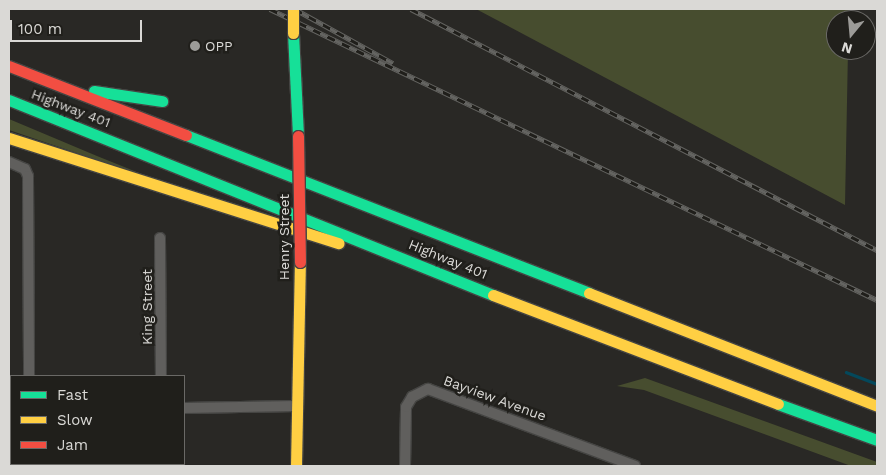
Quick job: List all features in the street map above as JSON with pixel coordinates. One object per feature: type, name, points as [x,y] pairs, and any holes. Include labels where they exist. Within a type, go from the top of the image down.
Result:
[{"type":"main road","name":"Henry Street","points":[[293,9],[300,262],[296,466]]},
{"type":"main road","name":"Highway 401","points":[[9,65],[254,166],[877,406]]},
{"type":"main road","points":[[46,80],[162,101]]},
{"type":"main road","name":"Highway 401","points":[[9,100],[614,343],[877,440]]},
{"type":"main road","points":[[9,138],[371,253],[614,343]]},
{"type":"street","points":[[9,162],[26,169],[30,375]]},
{"type":"street","name":"King Street","points":[[160,238],[161,375]]},
{"type":"street","name":"Bayview Avenue","points":[[405,466],[406,407],[412,397],[428,389],[635,466]]},
{"type":"street","points":[[185,408],[296,406]]},
{"type":"green space","points":[[476,9],[849,9],[826,10],[826,60],[848,60],[845,205]]},
{"type":"green space","points":[[9,119],[97,156],[159,181],[9,130]]},
{"type":"green space","points":[[645,378],[877,462],[877,466],[851,466],[644,390],[617,386]]},
{"type":"waterway","points":[[846,372],[877,384]]},
{"type":"railway","points":[[270,9],[877,300]]},
{"type":"railway","points":[[295,9],[393,63]]},
{"type":"railway","points":[[411,9],[877,250]]},
{"type":"traffic: fast","points":[[293,33],[298,136]]},
{"type":"traffic: fast","points":[[94,91],[162,101]]},
{"type":"traffic: fast","points":[[9,100],[493,295]]},
{"type":"traffic: fast","points":[[186,135],[589,293]]},
{"type":"traffic: fast","points":[[778,404],[877,440]]},
{"type":"traffic: slow","points":[[293,9],[293,33]]},
{"type":"traffic: slow","points":[[9,138],[339,243]]},
{"type":"traffic: slow","points":[[296,466],[300,262]]},
{"type":"traffic: slow","points":[[589,293],[877,406]]},
{"type":"traffic: slow","points":[[493,295],[778,404]]},
{"type":"traffic: jam","points":[[9,66],[186,135]]},
{"type":"traffic: jam","points":[[298,136],[300,262]]},
{"type":"place","name":"OPP","points":[[195,46]]}]
